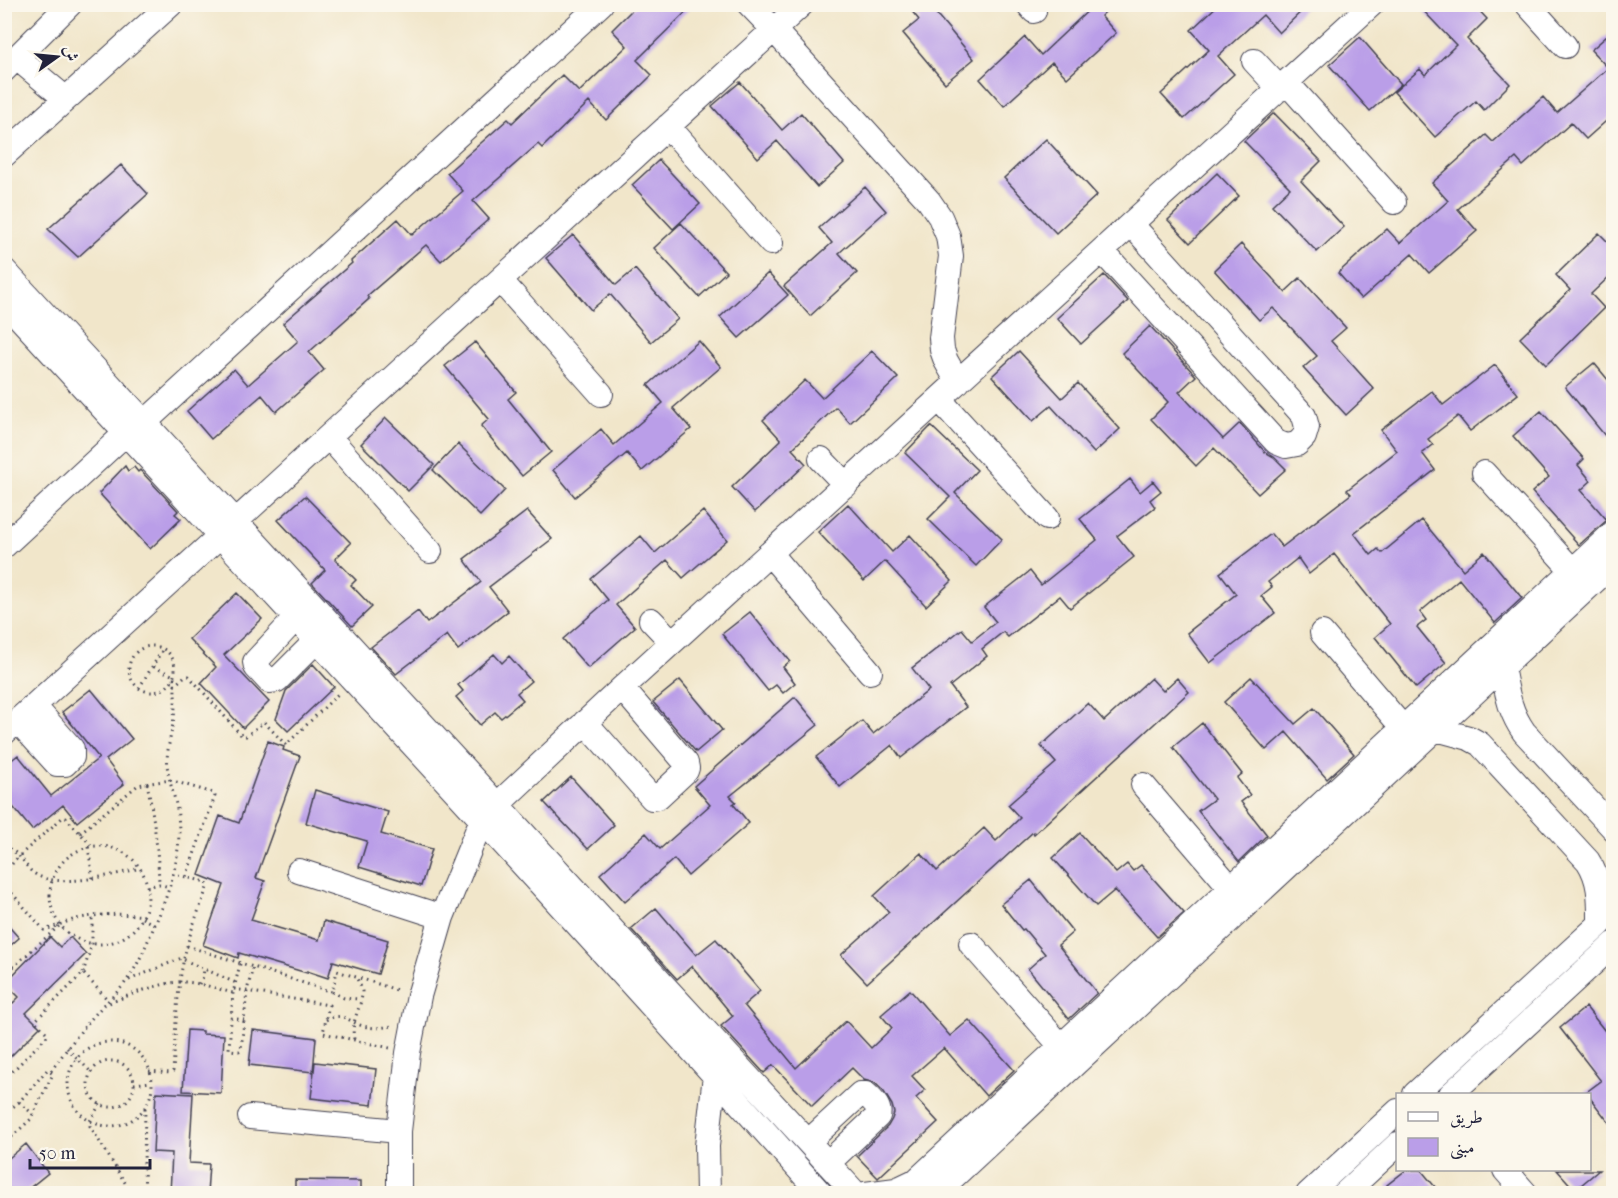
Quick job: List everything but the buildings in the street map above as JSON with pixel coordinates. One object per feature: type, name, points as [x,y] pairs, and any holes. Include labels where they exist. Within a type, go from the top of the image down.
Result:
[{"type":"street","points":[[66,99],[11,64],[70,4]]},
{"type":"street","points":[[4,155],[171,4]]},
{"type":"street","points":[[4,546],[601,4]]},
{"type":"street","points":[[749,4],[929,201],[940,218],[948,236],[951,256],[942,326],[942,350],[958,382]]},
{"type":"street","points":[[19,720],[802,4]]},
{"type":"street","points":[[399,1194],[399,1131],[408,1053],[419,996],[442,917],[489,811],[1372,4]]},
{"type":"street","points":[[1527,4],[1565,46]]},
{"type":"street","points":[[1254,61],[1283,86],[1394,202]]},
{"type":"street","points":[[668,126],[771,243]]},
{"type":"street","points":[[1102,251],[1276,442],[1286,446],[1297,444],[1304,437],[1307,427],[1304,416],[1131,224]]},
{"type":"street","points":[[4,270],[136,427],[489,811],[856,1194]]},
{"type":"street","points":[[500,280],[601,394]]},
{"type":"street","points":[[4,301],[136,427]]},
{"type":"street","points":[[1198,356],[1226,330]]},
{"type":"street","points":[[939,399],[1047,518]]},
{"type":"street","points":[[329,437],[430,551]]},
{"type":"street","points":[[821,459],[846,484]]},
{"type":"street","points":[[1484,473],[1572,570]]},
{"type":"street","points":[[229,529],[296,618],[353,679],[489,811],[715,1075],[821,1194]]},
{"type":"street","points":[[864,1194],[896,1190],[916,1180],[1614,532]]},
{"type":"street","points":[[770,554],[870,672]]},
{"type":"street","points":[[935,1194],[1614,563]]},
{"type":"street","points":[[296,618],[255,662],[256,667],[269,681],[277,680],[317,640]]},
{"type":"street","points":[[651,620],[672,642]]},
{"type":"street","points":[[1322,633],[1403,728]]},
{"type":"street","points":[[1502,667],[1510,708],[1516,721],[1614,829]]},
{"type":"street","points":[[585,722],[652,798],[658,796],[686,771],[686,763],[622,688]]},
{"type":"street","points":[[1417,1093],[1607,918],[1599,881],[1588,861],[1480,744],[1469,738],[1436,729]]},
{"type":"street","points":[[1143,785],[1231,888]]},
{"type":"street","points":[[299,871],[442,917]]},
{"type":"street","points":[[971,944],[1061,1046]]},
{"type":"street","points":[[1453,1093],[1613,946]]},
{"type":"street","points":[[708,1194],[707,1146],[715,1075]]},
{"type":"street","points":[[808,1142],[860,1094],[866,1094],[878,1107],[880,1113],[828,1163]]},
{"type":"street","points":[[1308,1194],[1396,1113]]},
{"type":"street","points":[[250,1118],[399,1131]]},
{"type":"street","points":[[1344,1194],[1396,1146]]},
{"type":"street","points":[[1506,1171],[1526,1194]]},
{"type":"path","points":[[4,1144],[31,1119],[53,1074],[51,1071],[67,1048],[127,981],[155,925],[170,887],[179,836],[167,751],[176,704],[174,664],[172,658],[163,649],[156,646],[142,648],[132,657],[128,671],[133,684],[138,689],[152,693],[159,692],[171,683],[174,676]]},
{"type":"path","points":[[138,689],[163,649]]},
{"type":"path","points":[[152,666],[174,676]]},
{"type":"path","points":[[174,686],[185,676],[189,676],[242,736],[246,736],[264,722],[286,745],[353,679]]},
{"type":"path","points":[[80,833],[138,785],[170,780],[213,794],[215,796],[186,877]]},
{"type":"path","points":[[147,783],[158,850],[159,884]]},
{"type":"path","points":[[4,873],[19,856],[63,817],[80,833],[90,847],[93,879]]},
{"type":"path","points":[[4,846],[19,856],[33,874],[53,880],[93,879],[140,868]]},
{"type":"path","points":[[106,846],[119,850],[140,868],[148,896],[143,917],[128,935],[117,941],[92,944],[80,940],[60,924],[54,914],[50,891],[62,862],[79,850],[106,846]]},
{"type":"path","points":[[149,1071],[170,1073],[173,1071],[184,958],[208,885],[206,882],[174,874]]},
{"type":"path","points":[[4,884],[44,930],[92,916],[109,914],[143,917],[155,925]]},
{"type":"path","points":[[147,887],[159,884],[170,887]]},
{"type":"path","points":[[4,1080],[47,1036],[36,1020],[83,973],[92,944],[92,916]]},
{"type":"path","points":[[4,975],[60,924]]},
{"type":"path","points":[[187,946],[332,992],[344,998],[360,999]]},
{"type":"path","points":[[127,981],[184,958]]},
{"type":"path","points":[[184,958],[236,983]]},
{"type":"path","points":[[240,963],[234,991],[230,1050],[241,1050],[247,991],[253,967]]},
{"type":"path","points":[[199,984],[204,969]]},
{"type":"path","points":[[332,992],[337,971],[419,996]]},
{"type":"path","points":[[83,973],[108,1000]]},
{"type":"path","points":[[355,1040],[354,1022],[362,991],[356,977]]},
{"type":"path","points":[[103,1006],[140,992],[180,982],[247,991],[329,1005],[323,1033],[408,1053]]},
{"type":"path","points":[[326,1020],[333,1016],[340,1016],[369,1028],[413,1023]]},
{"type":"path","points":[[231,1018],[244,1020]]},
{"type":"path","points":[[145,1106],[133,1119],[125,1123],[107,1126],[90,1121],[76,1109],[69,1092],[69,1074],[77,1058],[99,1044],[117,1043],[134,1050],[146,1063],[151,1082],[151,1090],[145,1106],[146,1194]]},
{"type":"path","points":[[67,1048],[92,1072]]},
{"type":"path","points":[[114,1061],[126,1066],[134,1084],[133,1091],[125,1102],[113,1107],[100,1104],[91,1096],[89,1077],[101,1063],[114,1061]]},
{"type":"path","points":[[4,1114],[19,1101],[46,1070],[51,1071]]},
{"type":"path","points":[[134,1084],[151,1082]]},
{"type":"path","points":[[19,1101],[33,1114]]},
{"type":"path","points":[[100,1104],[90,1121],[90,1126],[132,1194]]}]
